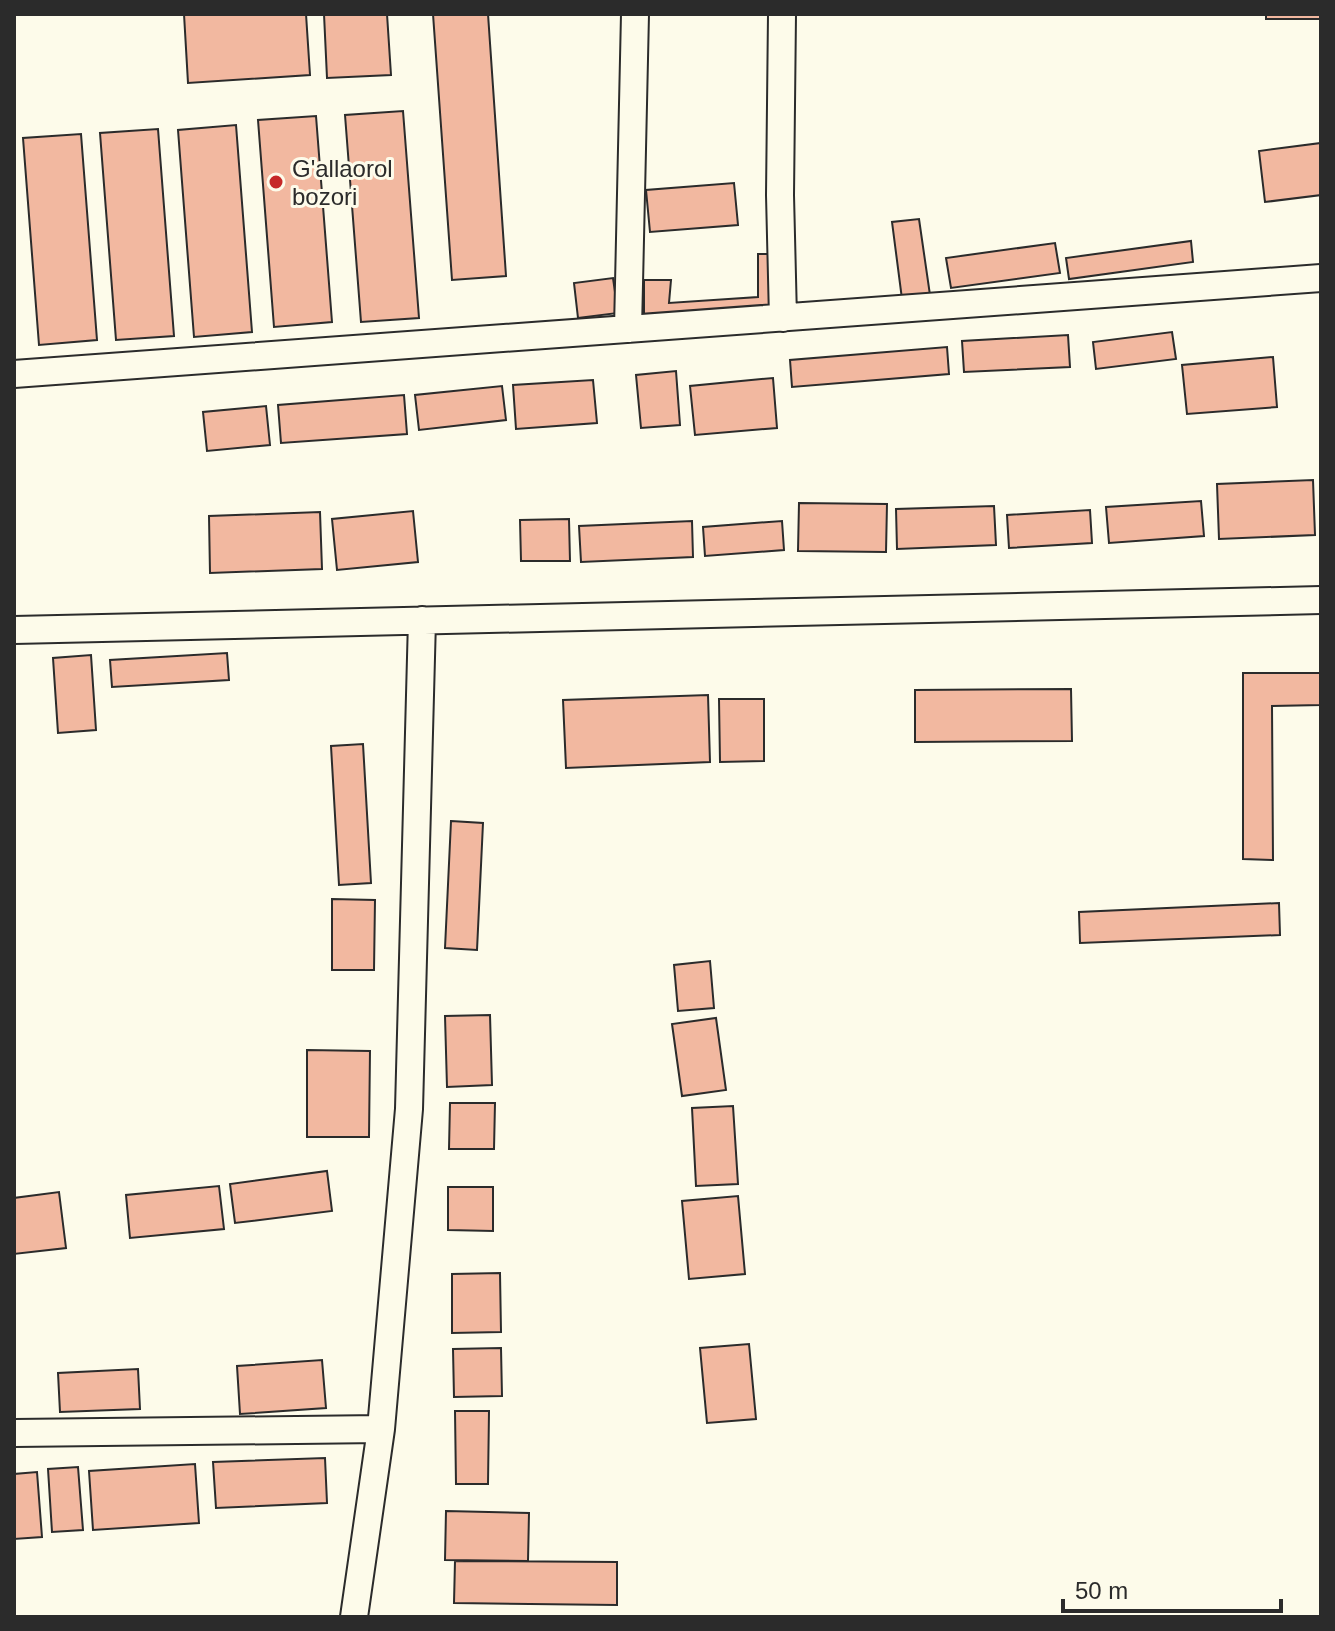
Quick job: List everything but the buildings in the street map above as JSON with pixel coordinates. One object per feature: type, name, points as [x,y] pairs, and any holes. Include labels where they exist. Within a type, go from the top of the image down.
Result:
[{"type":"street","points":[[628,329],[635,14]]},
{"type":"street","points":[[782,14],[780,195],[783,318]]},
{"type":"street","points":[[14,374],[1321,278]]},
{"type":"street","points":[[14,630],[1321,600]]},
{"type":"street","points":[[354,1617],[381,1429],[409,1109],[422,620]]},
{"type":"street","points":[[14,1433],[381,1429]]},
{"type":"place","name":"G'allaorol bozori","points":[[276,182]]}]
